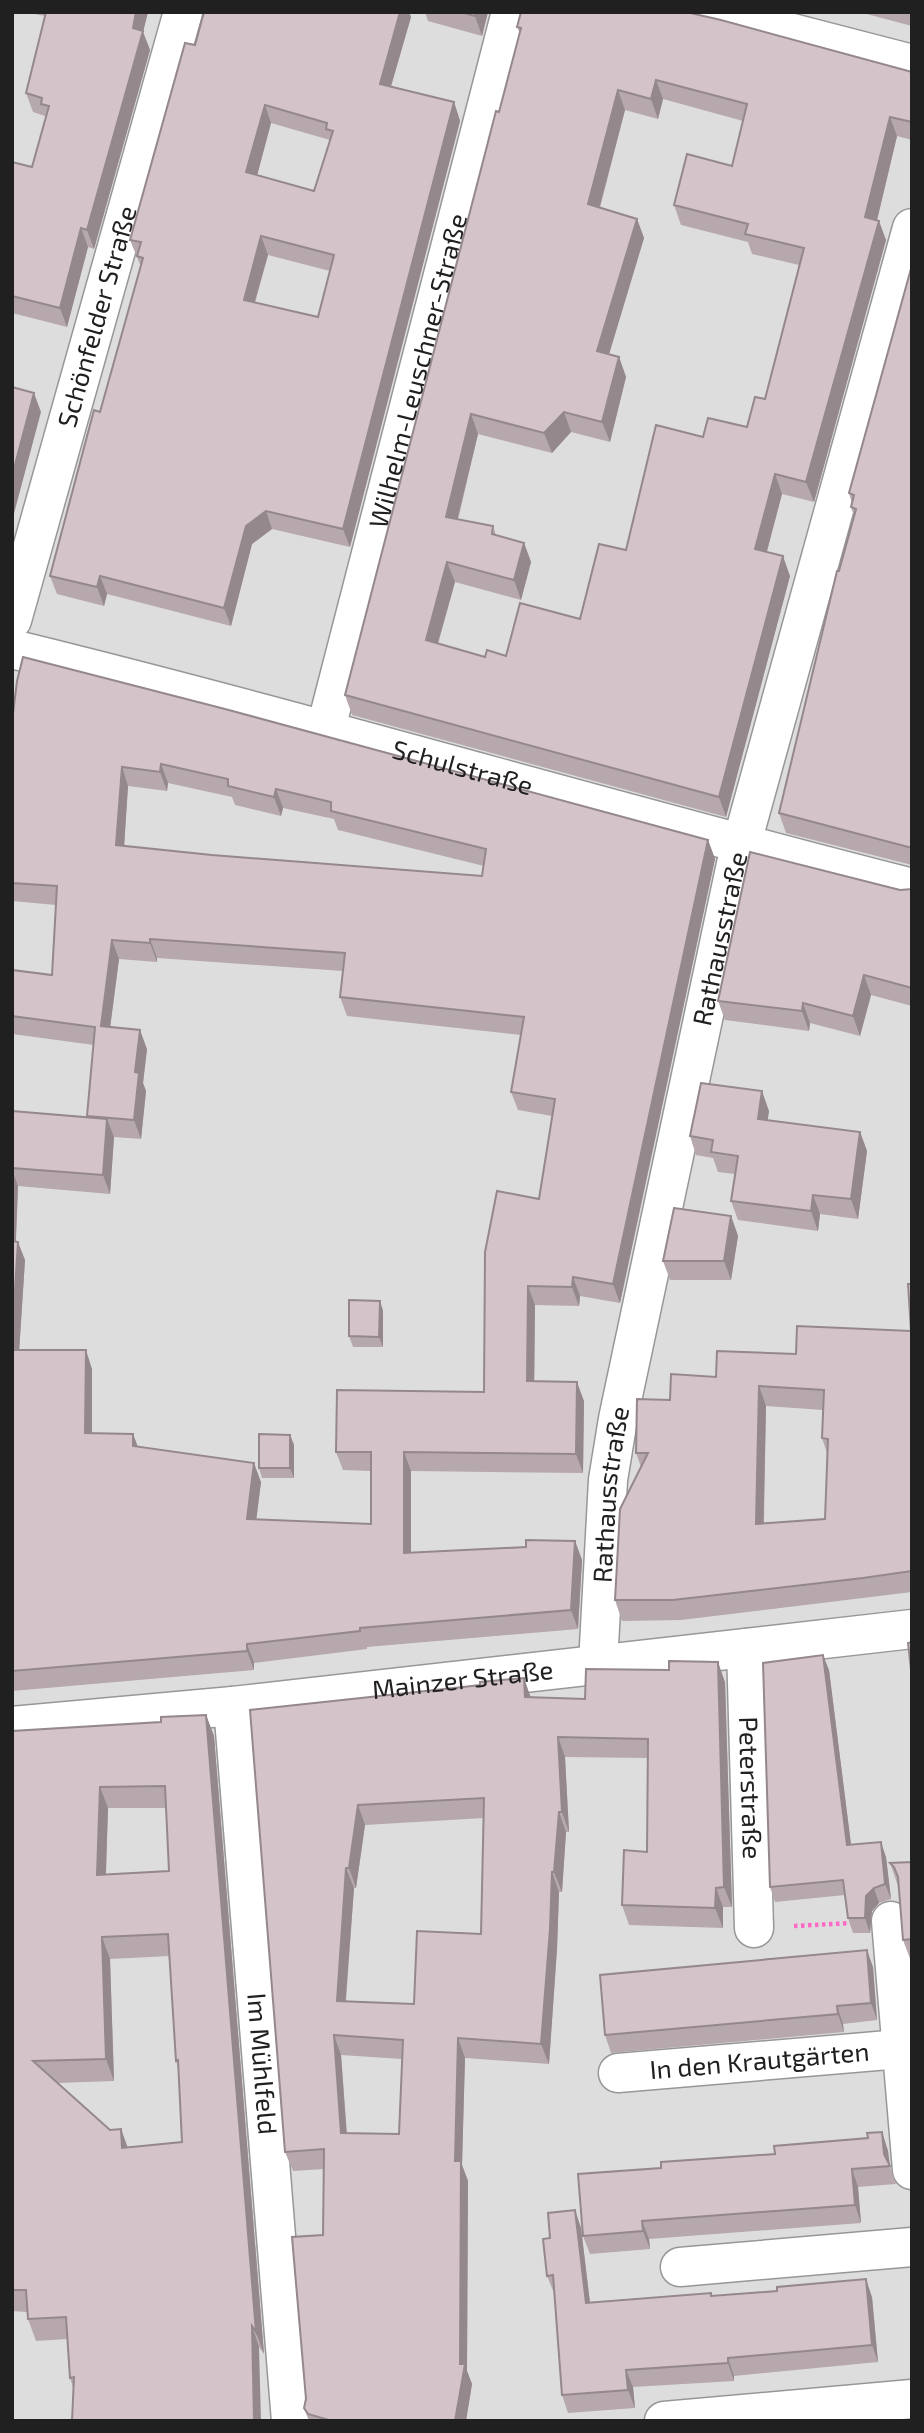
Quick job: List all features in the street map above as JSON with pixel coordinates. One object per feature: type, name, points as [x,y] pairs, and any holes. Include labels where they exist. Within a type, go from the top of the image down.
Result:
[{"type":"street","name":"Schönfelder Straße","points":[[12,620],[183,12]]},
{"type":"street","name":"Wilhelm-Leuschner-Straße","points":[[342,736],[512,12]]},
{"type":"street","points":[[711,12],[912,64]]},
{"type":"street","name":"Rathausstraße","points":[[598,1664],[606,1503],[618,1419],[736,864],[912,228]]},
{"type":"street","name":"Schulstraße","points":[[12,649],[164,687],[912,888]]},
{"type":"street","name":"Mainzer Straße","points":[[12,1726],[233,1706],[912,1629]]},
{"type":"street","name":"Peterstraße","points":[[746,1648],[754,1928]]},
{"type":"street","name":"Im Mühlfeld","points":[[233,1706],[291,2421]]},
{"type":"street","name":"In den Krautgärten","points":[[891,1920],[907,2048],[912,2170]]},
{"type":"street","name":"In den Krautgärten","points":[[618,2073],[907,2048]]},
{"type":"street","points":[[680,2267],[912,2247]]},
{"type":"street","points":[[664,2421],[912,2399]]},
{"type":"path","points":[[754,1928],[891,1920]]},
{"type":"shaded area","points":[[12,12],[912,12],[912,2421],[12,2421]]},
{"type":"building","points":[[46,12],[136,12],[133,28],[143,31],[87,230],[81,228],[60,308],[12,296],[12,162],[32,167],[49,106],[41,104],[42,98],[26,93]]},
{"type":"building","points":[[204,12],[400,12],[380,84],[454,102],[343,529],[266,511],[246,526],[224,608],[100,576],[97,587],[50,576],[94,410],[100,412],[143,258],[137,256],[141,242],[130,240],[185,43],[195,45]],"holes":[[[265,105],[327,123],[326,129],[333,131],[314,191],[246,172]],[[261,236],[334,255],[318,317],[244,300]]]},
{"type":"building","points":[[521,12],[686,12],[912,72],[912,122],[890,117],[865,217],[879,221],[806,482],[775,474],[755,549],[783,556],[719,797],[345,695],[496,111],[499,112],[521,28],[517,27]],"holes":[[[656,80],[747,104],[732,166],[687,154],[674,205],[748,224],[745,234],[804,248],[765,399],[755,397],[747,427],[708,418],[703,437],[656,425],[626,550],[599,544],[580,619],[520,603],[506,656],[487,650],[485,657],[426,640],[447,562],[514,580],[524,543],[492,534],[493,526],[446,517],[471,414],[544,433],[564,412],[602,422],[619,357],[597,351],[637,219],[588,204],[618,90],[651,99]]]},
{"type":"building","points":[[912,265],[912,848],[779,813],[837,571],[856,509],[851,507],[854,495],[849,493]]},
{"type":"building","points":[[12,387],[34,393],[12,476]]},
{"type":"building","points":[[23,657],[708,840],[613,1284],[573,1277],[572,1287],[528,1286],[527,1381],[577,1382],[576,1454],[404,1452],[404,1553],[526,1547],[526,1540],[575,1541],[571,1610],[360,1628],[360,1631],[247,1644],[247,1651],[12,1671],[12,1350],[86,1350],[85,1433],[133,1434],[133,1446],[254,1463],[247,1519],[371,1524],[371,1452],[336,1452],[337,1390],[484,1392],[485,1252],[497,1191],[539,1199],[555,1099],[511,1092],[524,1017],[340,997],[345,953],[150,939],[150,943],[112,940],[101,1026],[140,1030],[135,1072],[139,1073],[134,1120],[87,1116],[95,1027],[12,1016],[12,970],[52,975],[57,886],[12,883],[12,722]],"holes":[[[161,764],[228,779],[228,786],[274,797],[276,789],[331,802],[331,811],[486,849],[482,876],[116,845],[122,767],[160,772]]]},
{"type":"building","points":[[750,852],[900,890],[912,889],[912,988],[864,975],[853,1016],[803,1003],[802,1011],[718,1001]]},
{"type":"building","points":[[701,1083],[762,1091],[758,1119],[860,1132],[851,1199],[813,1195],[811,1211],[731,1201],[738,1156],[711,1152],[713,1140],[690,1136]]},
{"type":"building","points":[[12,1111],[107,1119],[103,1175],[12,1168]]},
{"type":"building","points":[[674,1208],[731,1216],[724,1261],[663,1261]]},
{"type":"building","points":[[12,1241],[18,1242],[12,1337]]},
{"type":"building","points":[[908,1284],[912,1284],[912,1571],[673,1600],[615,1600],[620,1509],[648,1453],[636,1453],[637,1399],[670,1400],[671,1374],[716,1377],[717,1351],[796,1354],[797,1326],[911,1331]],"holes":[[[759,1386],[824,1390],[822,1438],[828,1439],[825,1519],[756,1524]]]},
{"type":"building","points":[[349,1300],[380,1301],[379,1337],[349,1336]]},
{"type":"building","points":[[259,1434],[290,1435],[290,1468],[259,1468]]},
{"type":"building","points":[[912,1642],[912,1678],[908,1643]]},
{"type":"building","points":[[823,1655],[847,1845],[881,1842],[885,1884],[874,1888],[866,1896],[865,1918],[848,1918],[843,1880],[770,1887],[763,1663]]},
{"type":"building","points":[[669,1661],[718,1662],[724,1887],[716,1888],[715,1908],[622,1905],[624,1850],[647,1852],[648,1739],[558,1737],[562,1812],[559,1812],[552,1872],[541,2044],[458,2038],[455,2161],[461,2161],[460,2364],[465,2364],[455,2421],[332,2421],[308,2414],[304,2408],[306,2399],[292,2237],[323,2235],[324,2149],[285,2152],[250,1710],[524,1678],[525,1697],[585,1699],[586,1669],[669,1670]],"holes":[[[484,1798],[481,1934],[417,1931],[414,2004],[337,2001],[346,1868],[349,1868],[358,1805]],[[334,2035],[403,2040],[399,2134],[341,2133]]]},
{"type":"building","points":[[206,1715],[256,2332],[252,2326],[254,2421],[72,2421],[74,2377],[70,2378],[66,2317],[28,2319],[26,2290],[12,2290],[12,1731],[161,1722],[161,1717]],"holes":[[[165,1786],[169,1871],[97,1875],[100,1787]],[[168,1934],[182,2142],[122,2148],[121,2129],[110,2130],[33,2061],[106,2059],[102,1937]]]},
{"type":"building","points":[[912,1862],[912,1939],[903,1940],[898,1877],[890,1863]]},
{"type":"building","points":[[867,1950],[871,2003],[837,2006],[838,2014],[605,2035],[600,1975]]},
{"type":"building","points":[[882,2132],[884,2154],[890,2166],[852,2169],[855,2205],[642,2221],[643,2231],[583,2236],[578,2174],[661,2168],[661,2162],[775,2154],[774,2146],[868,2138],[867,2133]]},
{"type":"building","points":[[575,2210],[586,2303],[711,2293],[711,2296],[777,2291],[777,2287],[866,2279],[872,2345],[728,2358],[728,2363],[626,2370],[628,2390],[562,2395],[553,2275],[547,2276],[543,2239],[550,2238],[548,2213]]}]
